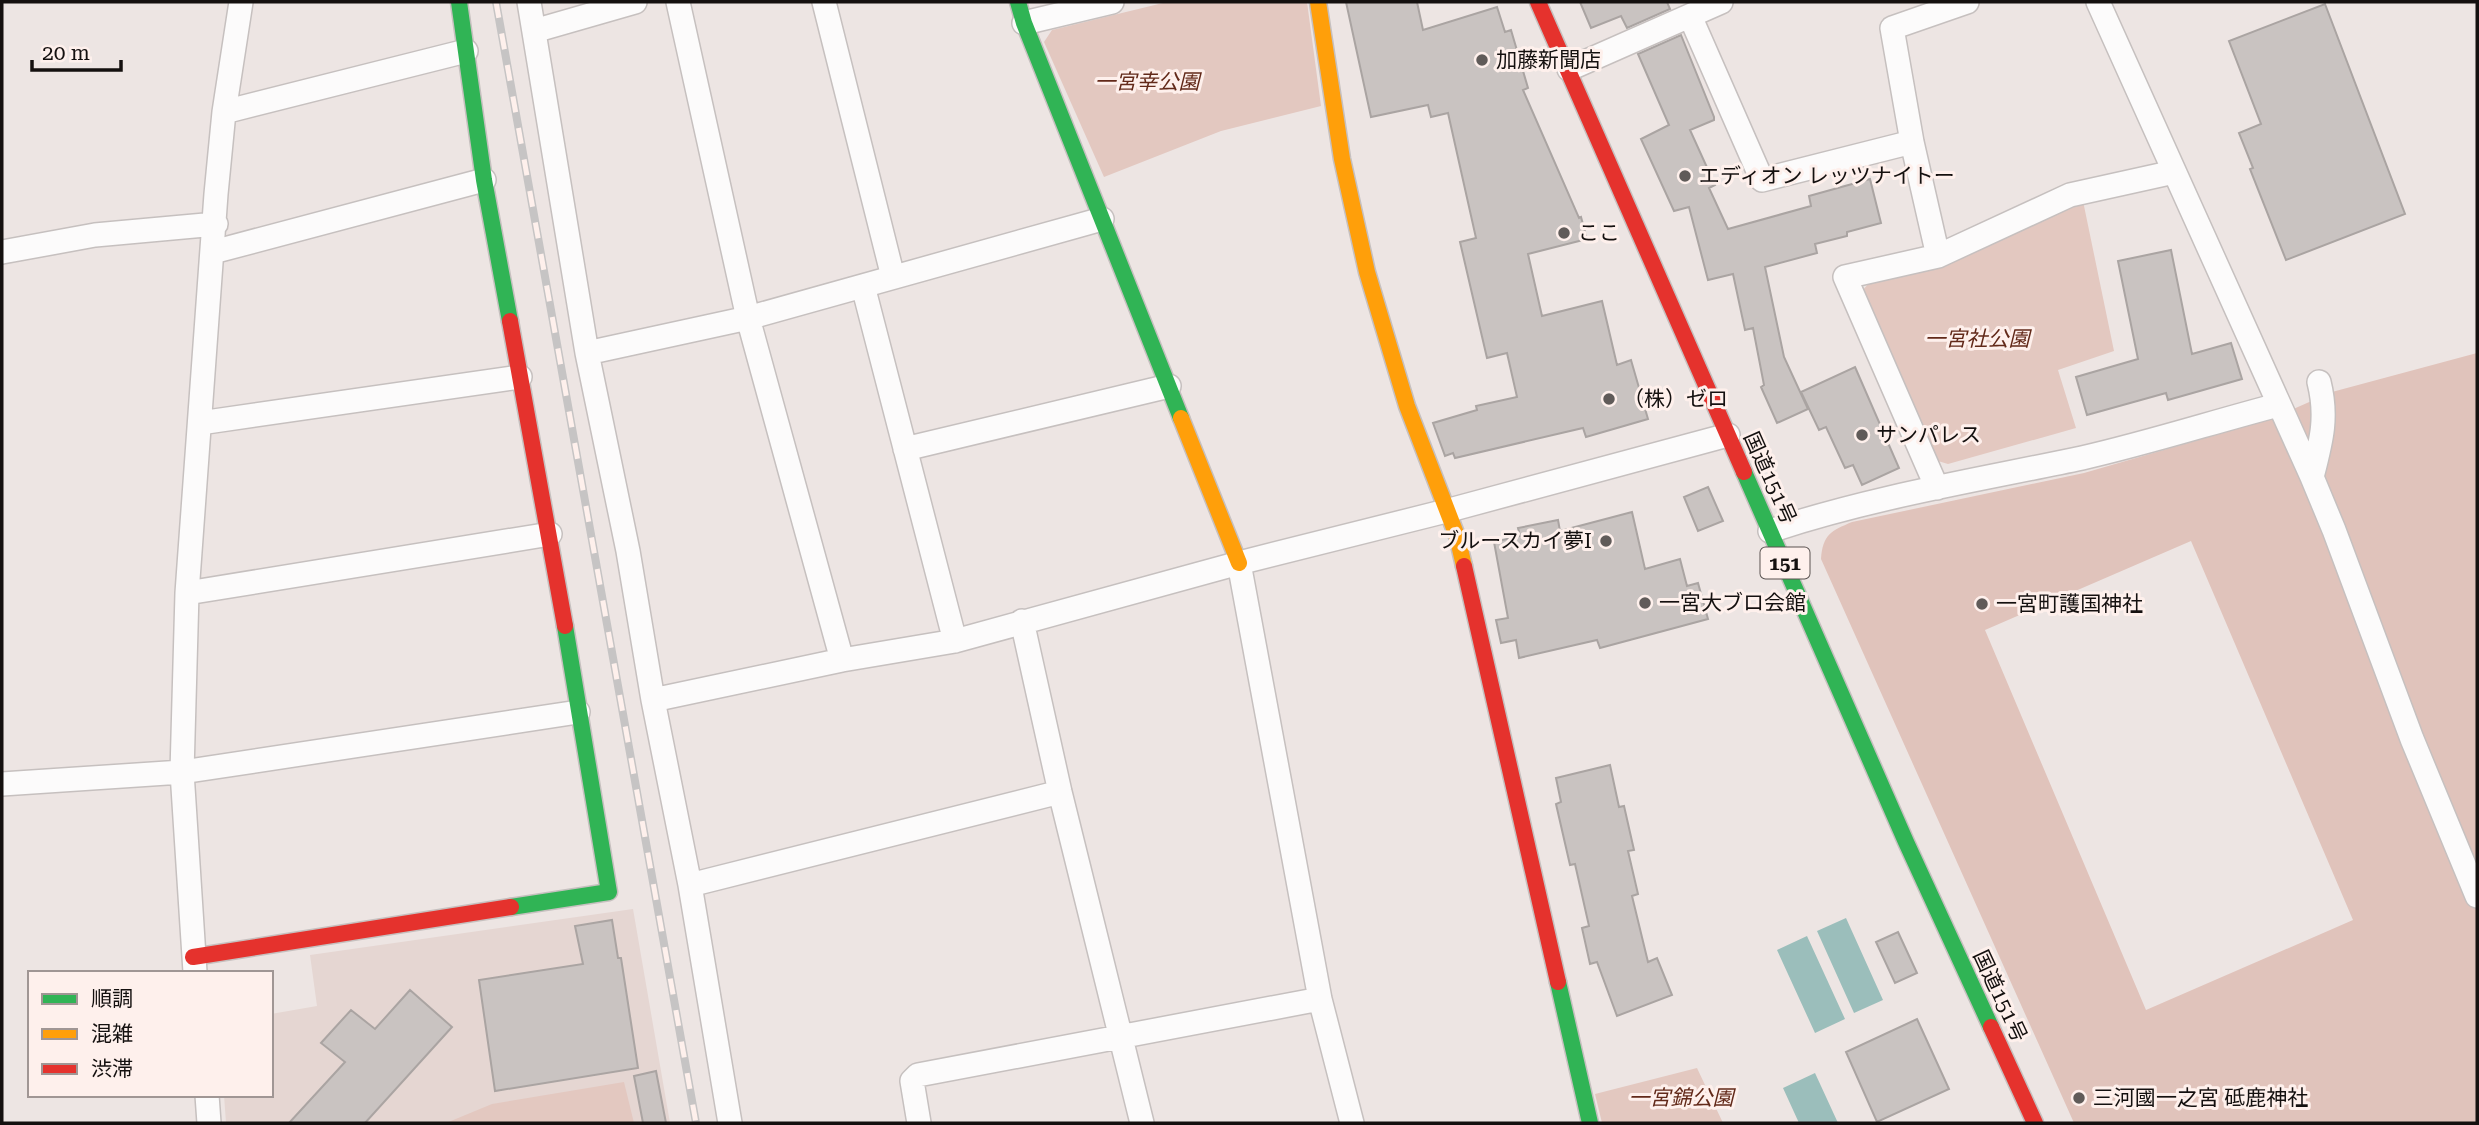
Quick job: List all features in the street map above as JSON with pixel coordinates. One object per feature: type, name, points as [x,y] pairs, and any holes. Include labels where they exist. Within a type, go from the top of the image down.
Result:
[{"type":"main road","points":[[194,965],[609,892],[550,534],[484,180],[459,2]]},
{"type":"main road","points":[[1318,2],[1346,181],[1378,309],[1436,490],[1457,536],[1590,1123]]},
{"type":"main road","name":"国道151号","points":[[1538,2],[1906,842],[2035,1123]]},
{"type":"main road","points":[[1021,12],[1239,563]]},
{"type":"street","points":[[194,965],[182,772],[187,593],[224,112],[241,2]]},
{"type":"street","points":[[529,2],[587,353],[628,551],[653,700],[690,885],[730,1123]]},
{"type":"street","points":[[534,31],[635,2]]},
{"type":"street","points":[[678,2],[748,318],[842,660]]},
{"type":"street","points":[[824,2],[893,277]]},
{"type":"street","points":[[1021,12],[1112,2]]},
{"type":"street","points":[[1569,69],[1721,2]]},
{"type":"street","points":[[1938,256],[1912,142],[1892,28],[1967,2]]},
{"type":"street","points":[[2098,2],[2312,477],[2412,739],[2477,896]]},
{"type":"street","points":[[1690,16],[1762,180],[1912,142]]},
{"type":"street","points":[[224,112],[466,51]]},
{"type":"street","points":[[1937,488],[1845,277],[1938,256],[2070,195],[2174,172]]},
{"type":"street","points":[[214,252],[484,180]]},
{"type":"street","points":[[587,353],[748,318],[1102,219]]},
{"type":"street","points":[[2,252],[95,235],[216,224]]},
{"type":"street","points":[[863,286],[955,641]]},
{"type":"street","points":[[200,424],[520,377]]},
{"type":"street","points":[[2312,477],[2324,435],[2324,402],[2319,382]]},
{"type":"street","points":[[905,450],[1169,386]]},
{"type":"street","points":[[1770,531],[1804,520],[1937,488],[2087,457],[2278,405]]},
{"type":"street","points":[[653,700],[842,660],[955,641],[1239,563],[1446,511],[1728,435]]},
{"type":"street","points":[[187,593],[550,534]]},
{"type":"street","points":[[1239,563],[1320,999],[1352,1123]]},
{"type":"street","points":[[1022,621],[1060,792],[1142,1123]]},
{"type":"street","points":[[2,784],[182,772],[578,712]]},
{"type":"street","points":[[690,885],[1060,792]]},
{"type":"street","points":[[919,1123],[912,1081],[918,1076],[1320,999]]},
{"type":"street","points":[[207,1097],[209,1123]]},
{"type":"shaded area","points":[[2477,353],[2477,1123],[2074,1123],[1821,559],[1824,544],[1829,534],[1852,522],[2084,473],[2271,419],[2332,392]],"holes":[[[2191,541],[2353,920],[2146,1010],[1985,630]]]},
{"type":"shaded area","points":[[633,909],[670,1123],[226,1123],[224,1097],[273,1097],[273,1014],[317,1006],[310,955]]},
{"type":"green space","name":"一宮幸公園","points":[[1167,2],[1307,2],[1321,106],[1221,131],[1104,177],[1044,42],[1052,30]]},
{"type":"green space","name":"一宮社公園","points":[[2083,201],[2114,351],[2058,370],[2076,428],[1948,464],[1938,461],[1861,292],[1870,282]]},
{"type":"green space","name":"一宮錦公園","points":[[1697,1068],[1723,1123],[1602,1123],[1595,1094]]},
{"type":"green space","points":[[624,1082],[634,1123],[446,1123],[492,1104]]},
{"type":"water","points":[[1846,918],[1883,1000],[1854,1013],[1817,931]]},
{"type":"water","points":[[1807,936],[1845,1019],[1815,1033],[1777,950]]},
{"type":"water","points":[[1815,1073],[1838,1123],[1799,1123],[1783,1088]]},
{"type":"building","points":[[1346,2],[1417,2],[1423,30],[1497,7],[1505,32],[1511,30],[1528,88],[1523,90],[1579,218],[1581,217],[1587,239],[1528,254],[1542,316],[1602,301],[1617,365],[1631,360],[1648,419],[1586,437],[1583,428],[1455,458],[1453,453],[1445,456],[1433,423],[1477,410],[1476,406],[1517,397],[1507,353],[1487,358],[1460,242],[1476,238],[1448,113],[1431,117],[1428,105],[1371,117]]},
{"type":"building","points":[[1580,2],[1667,2],[1670,9],[1627,28],[1621,16],[1591,28]]},
{"type":"building","points":[[2325,4],[2405,214],[2286,260],[2250,169],[2253,168],[2239,133],[2261,124],[2229,41]]},
{"type":"building","points":[[1681,35],[1714,117],[1714,120],[1690,130],[1715,185],[1709,188],[1728,229],[1811,206],[1809,196],[1870,179],[1881,223],[1815,244],[1817,253],[1765,267],[1784,357],[1808,409],[1777,423],[1761,387],[1764,385],[1753,328],[1745,330],[1733,274],[1708,280],[1689,207],[1674,211],[1641,139],[1669,125],[1638,54]]},
{"type":"building","points":[[2171,250],[2192,354],[2231,343],[2242,379],[2168,400],[2166,393],[2087,415],[2076,377],[2138,359],[2118,261]]},
{"type":"building","name":"サンパレス","points":[[1855,367],[1899,468],[1862,485],[1853,465],[1845,468],[1826,427],[1819,430],[1801,392]]},
{"type":"building","points":[[1708,487],[1723,521],[1698,531],[1684,497]]},
{"type":"building","points":[[1632,512],[1645,569],[1680,559],[1687,586],[1698,583],[1708,619],[1600,648],[1597,640],[1519,658],[1516,640],[1501,643],[1496,620],[1508,618],[1494,542],[1520,536],[1518,528],[1558,520],[1560,531]]},
{"type":"building","points":[[1610,765],[1619,807],[1624,806],[1634,850],[1628,851],[1638,894],[1632,896],[1648,962],[1657,958],[1672,995],[1617,1016],[1597,962],[1590,964],[1582,928],[1589,926],[1575,864],[1570,865],[1556,804],[1561,802],[1556,778]]},
{"type":"building","points":[[612,920],[618,958],[621,958],[638,1068],[495,1091],[479,980],[583,964],[575,926]]},
{"type":"building","points":[[1898,932],[1917,973],[1895,983],[1876,942]]},
{"type":"building","points":[[410,990],[452,1027],[365,1123],[289,1123],[345,1062],[321,1043],[351,1010],[375,1029]]},
{"type":"building","points":[[1917,1019],[1949,1089],[1877,1122],[1846,1052]]},
{"type":"building","points":[[656,1071],[666,1123],[643,1123],[634,1076]]},
{"type":"railway","points":[[496,2],[696,1123]]},
{"type":"traffic: fast","points":[[459,2],[484,180],[510,321]]},
{"type":"traffic: fast","points":[[1018,2],[1181,418]]},
{"type":"traffic: fast","points":[[1744,472],[1906,842],[1991,1027]]},
{"type":"traffic: fast","points":[[511,907],[609,892],[565,626]]},
{"type":"traffic: fast","points":[[1558,982],[1590,1123]]},
{"type":"traffic: slow","points":[[1318,2],[1342,159],[1367,272],[1407,406],[1457,536],[1464,566]]},
{"type":"traffic: slow","points":[[1181,418],[1239,563]]},
{"type":"traffic: jam","points":[[1538,2],[1744,472]]},
{"type":"traffic: jam","points":[[510,321],[565,626]]},
{"type":"traffic: jam","points":[[1464,566],[1558,982]]},
{"type":"traffic: jam","points":[[193,957],[511,907]]},
{"type":"traffic: jam","points":[[1991,1027],[2035,1123]]},
{"type":"place","name":"加藤新聞店","points":[[1482,60]]},
{"type":"place","name":"エディオン レッツナイトー","points":[[1685,176]]},
{"type":"place","name":"ここ","points":[[1564,233]]},
{"type":"place","name":"（株）ゼロ","points":[[1609,399]]},
{"type":"place","name":"サンパレス","points":[[1862,435]]},
{"type":"place","name":"ブルースカイ夢I","points":[[1606,541]]},
{"type":"place","name":"一宮大ブロ会館","points":[[1645,603]]},
{"type":"place","name":"一宮町護国神社","points":[[1982,604]]},
{"type":"place","name":"三河國一之宮 砥鹿神社","points":[[2079,1098]]}]
